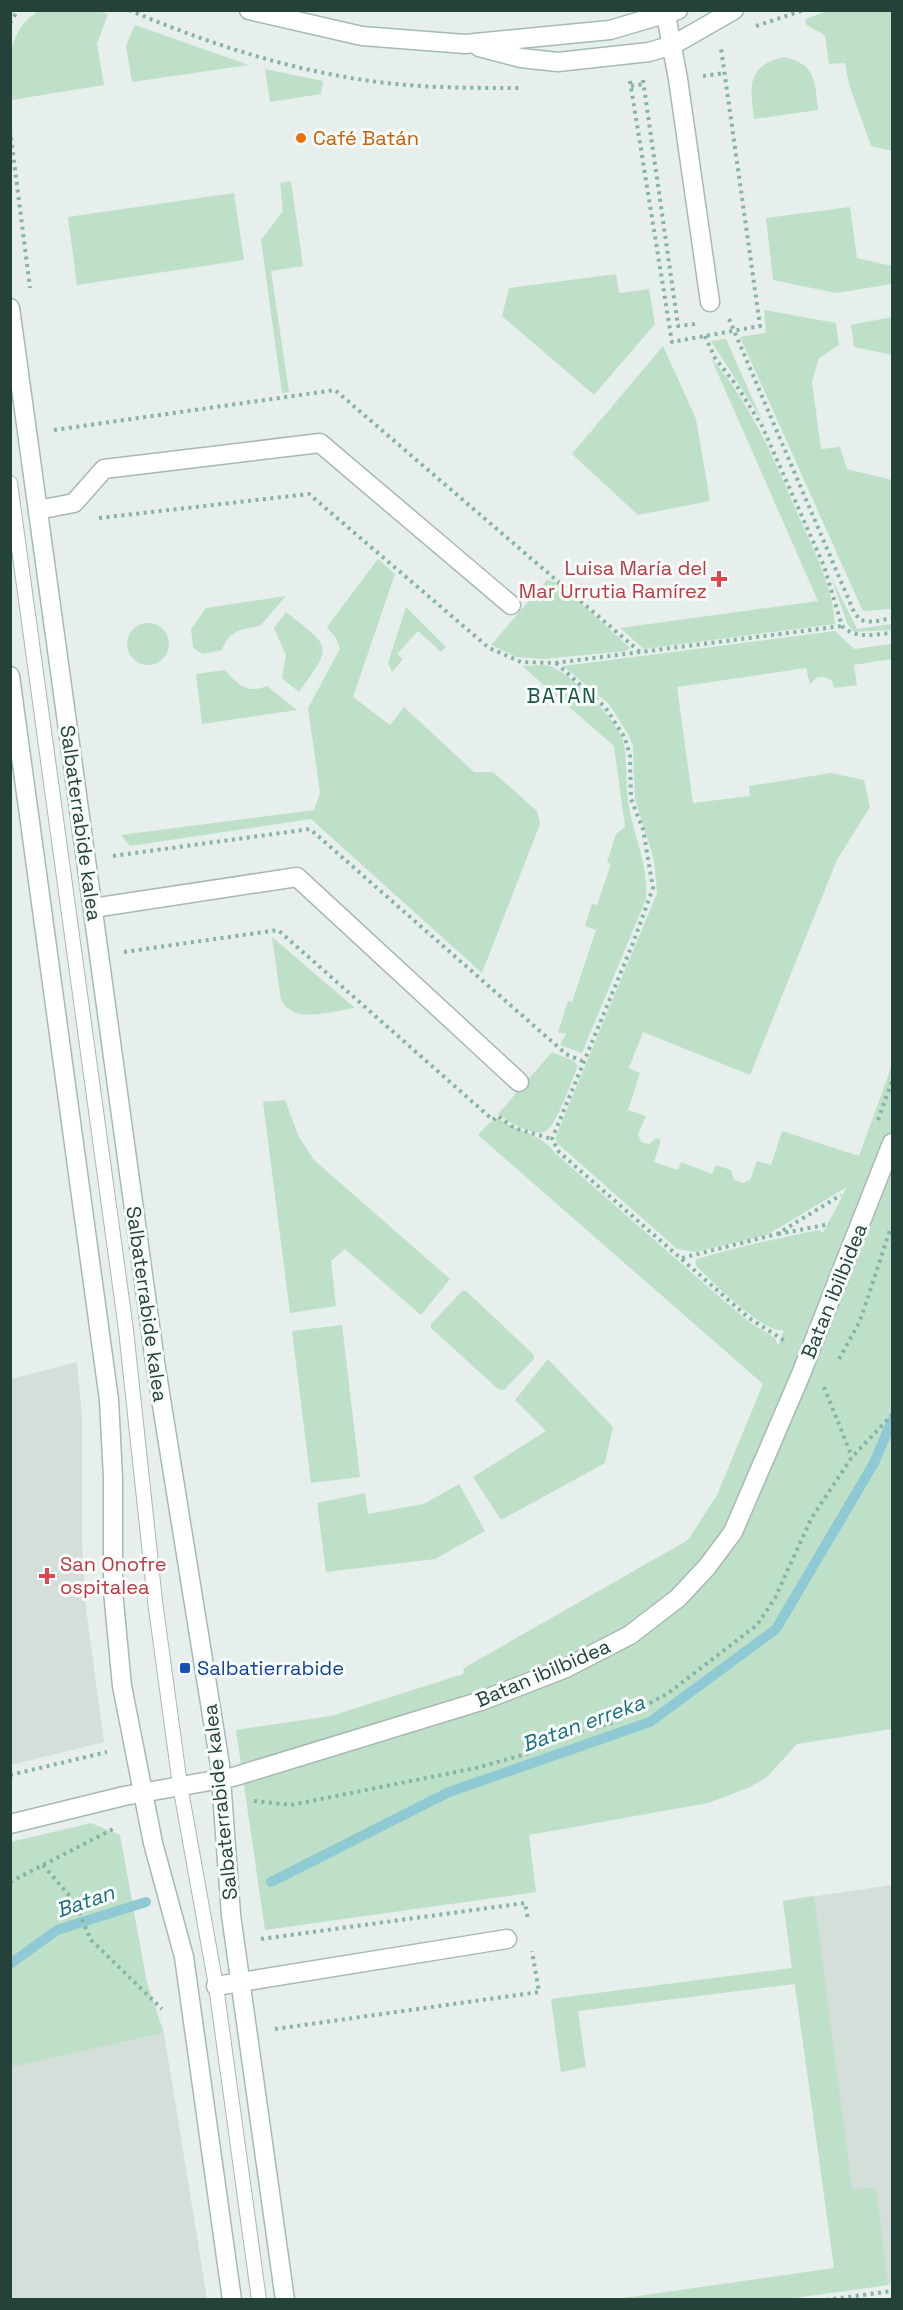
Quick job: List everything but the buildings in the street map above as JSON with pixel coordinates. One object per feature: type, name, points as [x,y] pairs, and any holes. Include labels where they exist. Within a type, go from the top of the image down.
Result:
[{"type":"street","points":[[249,10],[362,36],[465,44],[521,58],[558,62],[640,53],[673,45],[734,10]]},
{"type":"street","points":[[465,44],[610,30],[672,13],[673,45],[710,302]]},
{"type":"street","name":"Salbaterrabide kalea","points":[[10,308],[154,1362],[194,1593],[222,1778],[231,1915],[285,2300]]},
{"type":"street","points":[[38,510],[74,503],[104,469],[320,443],[511,605]]},
{"type":"street","points":[[10,676],[109,1400],[113,1478],[111,1542],[115,1621],[122,1686],[142,1793],[184,1957],[232,2300]]},
{"type":"street","points":[[93,908],[297,877],[519,1082]]},
{"type":"street","name":"Batan ibilbidea","points":[[10,1824],[142,1793],[222,1778],[481,1701],[566,1668],[630,1635],[678,1598],[707,1567],[733,1532],[749,1499],[892,1143]]},
{"type":"street","points":[[216,1986],[507,1939]]},
{"type":"lane","name":"Salbaterrabide kalea","points":[[10,483],[128,1340],[155,1601],[180,1785],[216,1986],[259,2300]]},
{"type":"path","points":[[10,23],[18,10]]},
{"type":"path","points":[[129,10],[198,39],[287,64],[364,80],[441,87],[520,88]]},
{"type":"path","points":[[751,27],[804,10]]},
{"type":"path","points":[[629,74],[672,342],[760,326],[720,46]]},
{"type":"path","points":[[640,53],[678,326],[698,323]]},
{"type":"path","points":[[10,130],[30,292]]},
{"type":"path","points":[[719,321],[729,319],[854,612],[860,620],[873,622],[892,618]]},
{"type":"path","points":[[705,336],[715,358],[738,386],[762,426],[824,566],[842,626],[849,633],[860,636],[892,633]]},
{"type":"path","points":[[552,1139],[582,1061],[633,943],[653,888],[643,829],[631,799],[630,756],[625,738],[605,707],[555,663]]},
{"type":"path","points":[[109,845],[125,964]]},
{"type":"path","points":[[124,952],[278,930],[493,1120],[498,1116],[514,1128],[552,1139],[559,1152],[749,1318],[785,1341]]},
{"type":"path","points":[[876,1125],[892,1081]]},
{"type":"path","points":[[777,1234],[850,1191]]},
{"type":"path","points":[[837,1362],[860,1321],[892,1220]]},
{"type":"path","points":[[682,1258],[777,1234],[837,1222],[832,1233]]},
{"type":"path","points":[[780,1352],[789,1330]]},
{"type":"path","points":[[823,1384],[852,1457]]},
{"type":"path","points":[[881,1425],[892,1415]]},
{"type":"path","points":[[10,1775],[114,1751]]},
{"type":"path","points":[[10,1882],[119,1826]]},
{"type":"path","points":[[43,1865],[74,1901],[91,1940],[163,2010]]},
{"type":"path","points":[[826,2300],[892,2290]]},
{"type":"shaded area","name":"San Onofre ospitalea","points":[[77,1362],[82,1418],[82,1543],[86,1609],[104,1742],[11,1765],[11,1379]]},
{"type":"shaded area","points":[[892,1885],[892,2284],[838,2292],[783,1901]]},
{"type":"shaded area","points":[[164,2033],[207,2299],[11,2299],[10,2067]]},
{"type":"green space","points":[[41,10],[98,11],[108,14],[97,44],[104,85],[12,100],[10,62],[12,49],[21,27]]},
{"type":"green space","points":[[830,10],[892,11],[892,151],[871,146],[849,84],[845,63],[829,64],[825,35],[806,25],[805,19]]},
{"type":"green space","points":[[135,25],[249,65],[132,82],[126,46]]},
{"type":"green space","points":[[784,57],[802,64],[812,75],[818,110],[754,119],[753,79],[763,66]]},
{"type":"green space","points":[[265,69],[323,81],[321,94],[270,102]]},
{"type":"green space","points":[[291,181],[303,266],[271,271],[289,392],[282,393],[261,240],[283,211],[280,183]]},
{"type":"green space","points":[[234,193],[244,260],[77,285],[68,217]]},
{"type":"green space","points":[[850,207],[857,258],[892,266],[892,284],[836,293],[773,280],[766,218]]},
{"type":"green space","points":[[616,274],[619,293],[649,289],[655,324],[594,395],[502,316],[509,288]]},
{"type":"green space","points":[[764,310],[836,323],[839,345],[819,358],[812,382],[821,449],[840,447],[847,469],[892,480],[892,609],[863,611],[740,337],[766,333]]},
{"type":"green space","points":[[892,317],[892,355],[854,347],[851,325]]},
{"type":"green space","points":[[726,339],[762,420],[711,341]]},
{"type":"green space","points":[[663,346],[696,419],[710,501],[638,515],[572,454]]},
{"type":"green space","points":[[711,358],[739,395],[772,456],[822,570],[831,597],[835,624],[644,649],[620,628],[818,601]]},
{"type":"green space","points":[[378,559],[395,574],[353,697],[390,725],[404,707],[474,772],[493,772],[537,811],[540,824],[482,973],[311,819],[130,846],[121,835],[314,810],[320,793],[308,708],[340,649],[336,638],[327,627]]},
{"type":"green space","points":[[831,577],[857,629],[892,624],[892,630],[854,632],[847,623]]},
{"type":"green space","points":[[547,580],[559,583],[630,648],[626,651],[545,659],[516,657],[491,645]]},
{"type":"green space","points":[[286,596],[260,626],[232,634],[222,650],[203,654],[193,648],[191,629],[206,608]]},
{"type":"green space","points":[[406,607],[446,647],[441,652],[418,631],[397,654],[403,659],[392,672],[388,663]]},
{"type":"green space","points":[[286,612],[319,640],[322,648],[318,664],[299,692],[282,678],[286,655],[274,628]]},
{"type":"green space","points":[[148,623],[156,624],[163,629],[168,636],[168,652],[163,659],[156,664],[148,665],[140,664],[133,659],[128,652],[127,644],[128,636],[133,629],[140,624]]},
{"type":"green space","points":[[835,631],[854,649],[892,644],[892,659],[854,665],[857,685],[834,688],[832,681],[824,677],[816,678],[810,685],[806,668],[677,687],[693,803],[750,796],[749,786],[831,773],[864,780],[870,807],[837,860],[750,1075],[643,1032],[629,1068],[640,1073],[628,1110],[646,1116],[638,1134],[641,1142],[649,1144],[656,1138],[661,1140],[654,1162],[678,1170],[681,1162],[712,1174],[716,1165],[731,1170],[734,1180],[743,1183],[750,1180],[757,1161],[771,1165],[782,1131],[859,1156],[892,1065],[892,1729],[797,1744],[767,1777],[748,1788],[708,1803],[529,1835],[536,1892],[265,1930],[236,1730],[331,1716],[463,1674],[464,1668],[688,1540],[717,1495],[763,1384],[478,1135],[489,1123],[498,1118],[543,1141],[723,1300],[752,1324],[775,1338],[778,1346],[784,1330],[775,1329],[752,1316],[697,1267],[695,1262],[697,1259],[773,1240],[819,1230],[823,1233],[847,1187],[767,1235],[696,1252],[677,1249],[557,1143],[556,1137],[563,1119],[657,893],[654,860],[635,799],[633,746],[609,704],[563,666]]},
{"type":"green space","points":[[547,665],[559,670],[592,698],[619,731],[625,748],[630,812],[645,873],[646,899],[582,1053],[560,1045],[566,1034],[558,1032],[568,1001],[572,1002],[596,930],[585,926],[592,904],[597,905],[611,864],[607,862],[616,834],[625,827],[614,746],[522,666]]},
{"type":"green space","points":[[225,670],[243,687],[254,689],[267,686],[297,710],[202,724],[196,674]]},
{"type":"green space","points":[[272,937],[355,1008],[304,1014],[287,1008],[281,1000]]},
{"type":"green space","points":[[552,1052],[574,1061],[578,1066],[554,1122],[544,1132],[533,1132],[513,1124],[498,1114]]},
{"type":"green space","points":[[285,1100],[299,1137],[314,1160],[450,1279],[421,1315],[345,1249],[331,1261],[336,1306],[290,1313],[263,1102]]},
{"type":"green space","points":[[462,1291],[466,1291],[533,1354],[534,1359],[504,1390],[498,1389],[431,1328],[431,1324]]},
{"type":"green space","points":[[342,1325],[360,1477],[311,1483],[292,1331]]},
{"type":"green space","points":[[548,1359],[613,1427],[605,1463],[501,1520],[473,1477],[546,1431],[515,1400]]},
{"type":"green space","points":[[459,1484],[485,1531],[435,1559],[326,1572],[317,1503],[365,1493],[368,1514],[424,1504]]},
{"type":"green space","points":[[91,1823],[120,1835],[147,1983],[164,2033],[11,2067],[11,1842]]},
{"type":"green space","points":[[814,1896],[852,2189],[876,2188],[888,2285],[780,2300],[617,2299],[834,2268],[795,1984],[578,2011],[586,2067],[561,2072],[551,1999],[792,1968],[783,1901]]},
{"type":"waterway","name":"Batan erreka","points":[[271,1882],[449,1792],[650,1722],[776,1629],[874,1463],[892,1421]]},
{"type":"waterway","name":"Batan","points":[[10,1964],[57,1930],[146,1902]]},
{"type":"place","name":"Café Batán","points":[[301,138]]},
{"type":"place","name":"Luisa María del Mar Urrutia Ramírez","points":[[719,579]]},
{"type":"place","name":"San Onofre ospitalea","points":[[47,1576]]},
{"type":"place","name":"Salbatierrabide","points":[[185,1668]]},
{"type":"district","name":"BATAN","points":[[562,695]]}]
